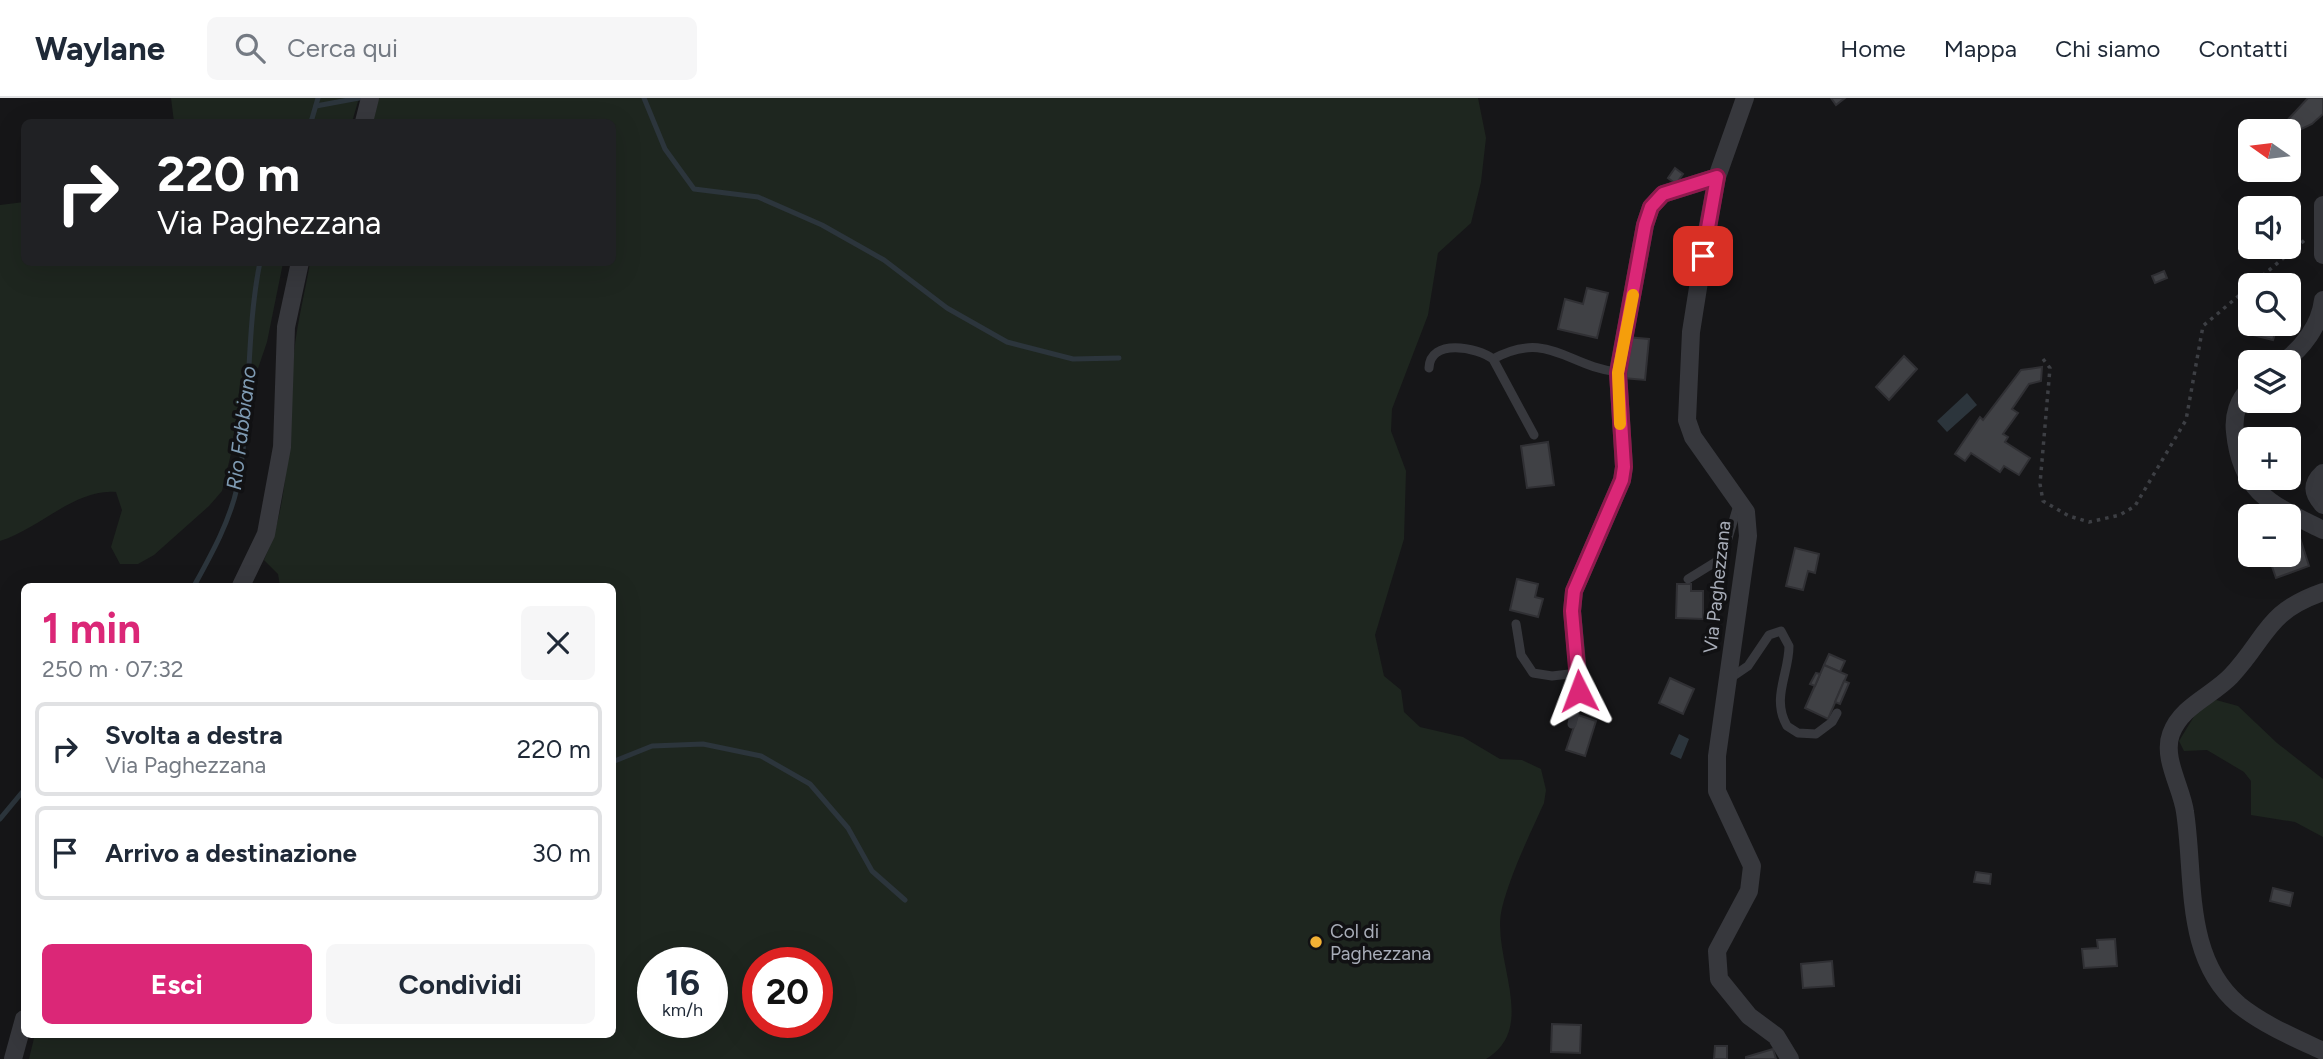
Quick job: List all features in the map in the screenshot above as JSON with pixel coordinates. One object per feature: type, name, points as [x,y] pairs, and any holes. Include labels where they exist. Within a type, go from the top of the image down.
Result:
[{"type":"street","points":[[365,119],[370,98]]},
{"type":"street","name":"Via Paghezzana","points":[[1745,98],[1717,177],[1691,332],[1687,420],[1693,437],[1746,512],[1748,536],[1717,756],[1717,791],[1752,866],[1749,891],[1717,951],[1719,979],[1749,1016],[1776,1036],[1790,1059]]},
{"type":"street","points":[[1578,673],[1572,611],[1574,591],[1617,496],[1624,467],[1618,373],[1651,207],[1663,194],[1717,177]]},
{"type":"street","points":[[2323,205],[2323,255]]},
{"type":"street","points":[[242,583],[266,534],[282,447],[286,327],[299,266]]},
{"type":"street","points":[[2298,350],[2311,334],[2323,300]]},
{"type":"street","points":[[2238,406],[2234,423],[2238,457],[2252,485],[2274,506],[2323,530]]},
{"type":"street","points":[[2323,472],[2315,481],[2314,490],[2323,505]]},
{"type":"street","points":[[2323,592],[2290,606],[2264,629],[2231,676],[2188,709],[2169,740],[2185,806],[2197,932],[2215,977],[2239,1005],[2277,1029],[2323,1051]]},
{"type":"street","points":[[13,1059],[21,1030]]},
{"type":"lane","points":[[1429,368],[1436,354],[1455,347],[1470,349],[1493,359],[1534,435]]},
{"type":"lane","points":[[1493,359],[1508,350],[1555,349],[1602,371],[1618,373]]},
{"type":"lane","points":[[1688,579],[1722,558],[1739,502]]},
{"type":"lane","points":[[1516,624],[1521,655],[1533,673],[1552,676],[1578,673],[1579,691],[1572,723]]},
{"type":"lane","points":[[1728,680],[1748,667],[1769,635],[1781,631],[1789,646],[1780,685],[1781,705],[1787,726],[1798,733],[1816,734],[1832,722],[1837,713]]},
{"type":"path","points":[[2043,359],[2050,368],[2040,484],[2043,501],[2081,521],[2102,521],[2120,515],[2141,498],[2186,420],[2203,326],[2322,228]]},
{"type":"shaded area","points":[[171,98],[359,98],[353,119],[174,119]]},
{"type":"shaded area","points":[[378,98],[1478,98],[1486,138],[1481,182],[1471,223],[1438,253],[1428,315],[1392,409],[1391,431],[1406,471],[1404,539],[1375,635],[1384,676],[1401,690],[1404,712],[1420,727],[1463,737],[1500,759],[1522,760],[1541,769],[1546,790],[1544,803],[1515,868],[1502,908],[1500,927],[1512,1010],[1510,1029],[1502,1045],[1486,1059],[29,1059],[34,1038],[616,1038],[616,583],[280,583],[278,574],[264,560],[274,535],[285,484],[294,353],[309,266],[616,266],[616,119],[371,119]]},
{"type":"shaded area","points":[[21,202],[21,266],[282,266],[267,342],[236,433],[222,491],[154,555],[138,564],[120,564],[111,547],[122,510],[116,492],[86,496],[0,541],[0,205]]},
{"type":"shaded area","points":[[1967,393],[1977,405],[1947,432],[1937,421]]},
{"type":"shaded area","points":[[2216,700],[2238,706],[2277,743],[2323,779],[2323,837],[2295,822],[2251,815],[2251,781],[2244,772],[2207,750],[2184,751],[2179,741],[2201,705]]},
{"type":"shaded area","points":[[1679,734],[1689,739],[1681,759],[1670,754]]},
{"type":"building","points":[[1831,98],[1845,98],[1836,105]]},
{"type":"building","points":[[2308,98],[2323,98],[2323,114],[2312,124],[2301,129],[2301,119],[2288,119]]},
{"type":"building","points":[[1675,168],[1683,174],[1676,184],[1668,178]]},
{"type":"building","points":[[2164,271],[2167,278],[2155,283],[2152,276]]},
{"type":"building","points":[[1587,288],[1608,293],[1597,338],[1558,329],[1565,299],[1583,304]]},
{"type":"building","points":[[2257,336],[2274,336],[2273,340]]},
{"type":"building","points":[[1626,337],[1649,339],[1645,380],[1623,378]]},
{"type":"building","points":[[1904,356],[1917,369],[1889,400],[1876,387]]},
{"type":"building","points":[[2042,367],[2041,381],[2029,384],[2012,409],[2018,413],[2003,434],[2008,437],[2005,442],[2030,458],[2019,475],[2004,466],[2000,472],[1971,453],[1965,461],[1955,454],[1980,417],[1983,420],[2021,370]]},
{"type":"building","points":[[1548,442],[1554,485],[1527,488],[1521,446]]},
{"type":"building","points":[[2301,541],[2309,566],[2276,578],[2272,567],[2301,567]]},
{"type":"building","points":[[1795,548],[1819,554],[1815,573],[1808,571],[1803,590],[1786,586]]},
{"type":"building","points":[[1517,579],[1538,584],[1535,597],[1543,599],[1538,617],[1510,610]]},
{"type":"building","points":[[1677,584],[1691,584],[1691,591],[1703,591],[1703,619],[1676,618]]},
{"type":"building","points":[[1829,654],[1845,661],[1840,672],[1824,665]]},
{"type":"building","points":[[1824,665],[1847,675],[1828,719],[1805,708]]},
{"type":"building","points":[[1816,673],[1820,674],[1815,686],[1810,684]]},
{"type":"building","points":[[1670,678],[1694,689],[1683,714],[1659,703]]},
{"type":"building","points":[[1844,681],[1849,683],[1840,704],[1835,702]]},
{"type":"building","points":[[1578,715],[1596,721],[1585,756],[1566,750]]},
{"type":"building","points":[[1976,872],[1991,874],[1990,884],[1974,882]]},
{"type":"building","points":[[2273,888],[2293,893],[2290,906],[2270,901]]},
{"type":"building","points":[[2115,939],[2117,966],[2084,968],[2082,949],[2098,948],[2097,940]]},
{"type":"building","points":[[1832,961],[1834,986],[1803,988],[1801,964]]},
{"type":"building","points":[[1552,1024],[1581,1025],[1580,1053],[1551,1052]]},
{"type":"building","points":[[1715,1046],[1727,1046],[1727,1059],[1714,1059]]},
{"type":"building","points":[[1773,1049],[1776,1059],[1746,1059],[1746,1057]]},
{"type":"waterway","name":"Rio Fabbiano","points":[[312,119],[318,98]]},
{"type":"waterway","points":[[316,106],[359,98]]},
{"type":"waterway","points":[[644,98],[665,149],[694,189],[758,197],[822,225],[884,260],[947,308],[1007,342],[1073,359],[1119,358]]},
{"type":"waterway","name":"Rio Fabbiano","points":[[196,583],[224,526],[237,488],[245,432],[252,318],[259,266]]},
{"type":"waterway","points":[[616,760],[652,746],[703,744],[761,756],[810,784],[848,828],[872,871],[905,900]]},
{"type":"waterway","name":"Rio Fabbiano","points":[[0,819],[21,794]]},
{"type":"slow traffic","points":[[1620,424],[1618,373],[1633,295]]},
{"type":"place","name":"Col di Paghezzana","points":[[1316,942]]},
{"type":"route","points":[[1579,691],[1572,611],[1574,591],[1622,480],[1624,467],[1618,373],[1645,225],[1651,207],[1663,194],[1717,177],[1703,256]]}]
